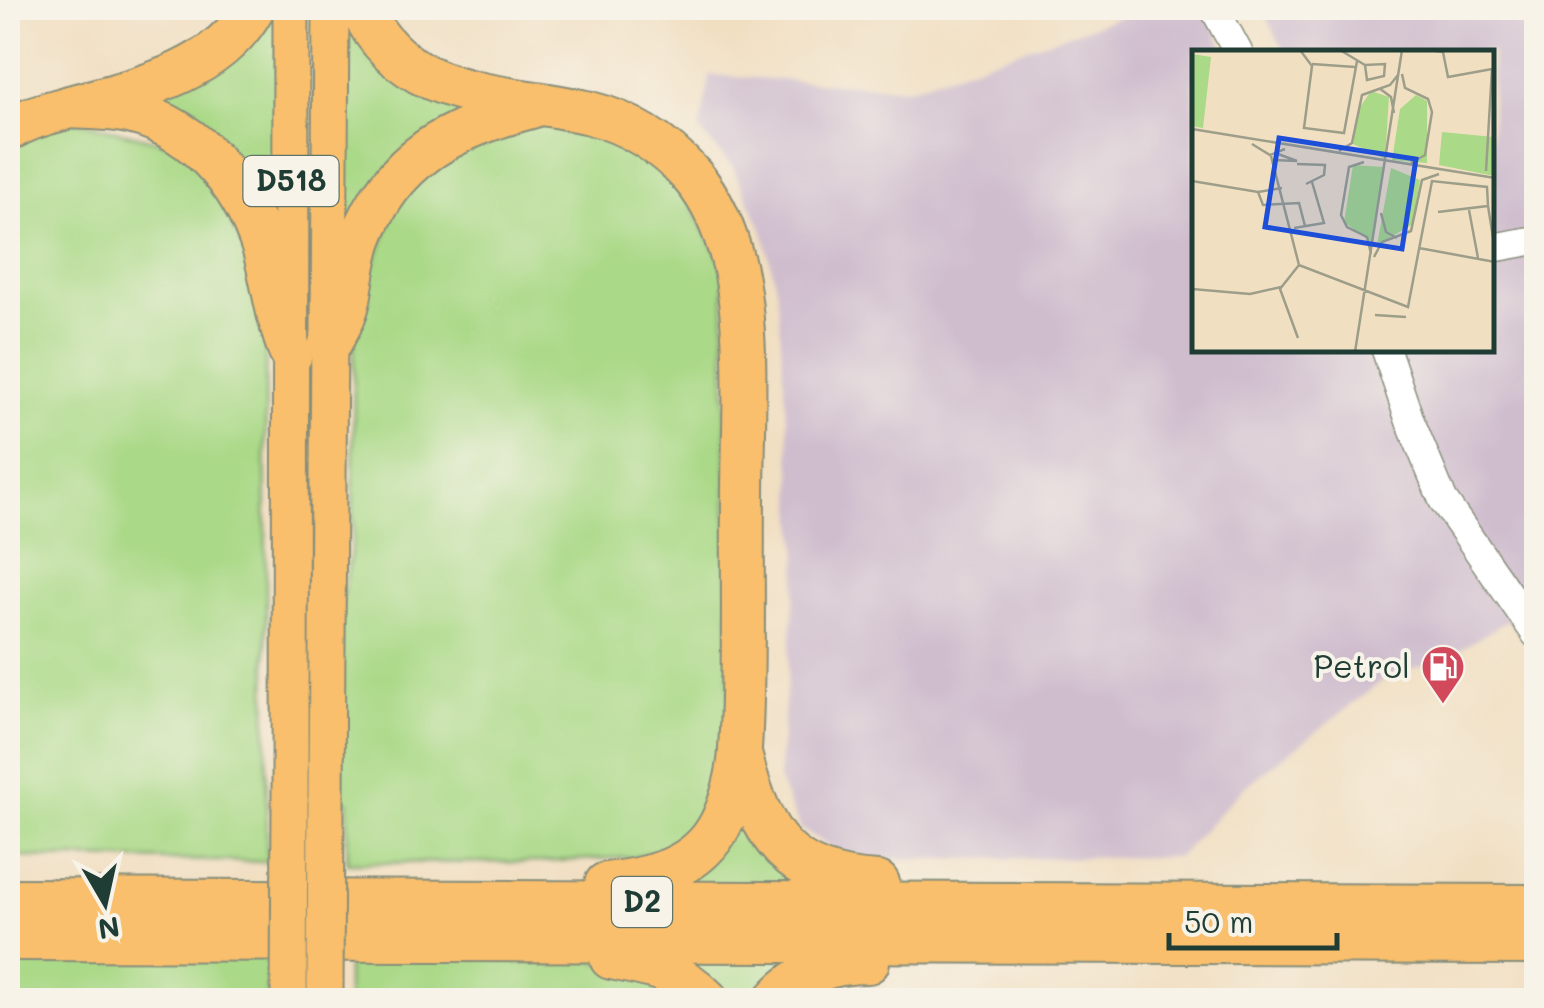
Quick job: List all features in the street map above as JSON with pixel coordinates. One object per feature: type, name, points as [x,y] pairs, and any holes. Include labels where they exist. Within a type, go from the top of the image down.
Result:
[{"type":"highway","points":[[8,130],[44,113],[176,75],[229,39],[254,8]]},
{"type":"highway","points":[[361,8],[379,38],[403,62],[430,79],[462,91],[589,113],[646,136],[671,155],[694,178],[712,206],[725,235],[739,297],[744,396],[740,754],[721,823],[703,848],[678,867],[650,878],[574,888],[534,921]]},
{"type":"highway","points":[[71,107],[118,110],[151,119],[204,150],[246,204],[262,246],[277,319],[310,348],[349,301],[361,239],[390,188],[410,165],[461,128],[536,106]]},
{"type":"highway","points":[[740,754],[754,806],[770,834],[786,851],[815,871],[836,878],[922,889],[964,923],[928,956],[842,962],[790,984],[776,1000]]},
{"type":"highway","points":[[8,876],[77,883],[123,920],[55,954],[8,959]]},
{"type":"highway","points":[[1412,906],[1473,890],[1536,886]]},
{"type":"highway","name":"D2","points":[[8,900],[123,920]]},
{"type":"highway","name":"D2","points":[[964,923],[1412,906],[1536,906]]},
{"type":"highway","name":"D2","points":[[8,939],[123,920],[534,921],[964,923],[1536,944]]},
{"type":"highway","points":[[534,921],[660,967],[689,983],[706,1000]]},
{"type":"main road","name":"D518","points":[[291,8],[310,348],[326,801],[326,1000]]},
{"type":"main road","name":"D518","points":[[289,1000],[290,801],[330,8]]},
{"type":"street","points":[[1214,8],[1237,50]]},
{"type":"street","points":[[1494,248],[1536,240]]},
{"type":"street","points":[[1387,352],[1443,500],[1536,634]]},
{"type":"shaded area","points":[[1146,8],[1205,8],[1225,50],[1192,50],[1192,352],[1494,352],[1494,50],[1284,50],[1261,8],[1536,8],[1536,656],[1508,620],[1444,659],[1389,676],[1244,787],[1178,857],[847,856],[800,828],[778,779],[798,558],[777,292],[763,230],[732,166],[700,131],[710,75],[908,88]]},
{"type":"green space","points":[[264,8],[279,8],[278,243],[162,112],[165,86]]},
{"type":"green space","points":[[343,8],[482,103],[340,242]]},
{"type":"green space","points":[[532,113],[667,161],[724,267],[730,747],[713,805],[691,831],[664,848],[635,857],[540,862],[347,863],[348,802],[339,801],[341,607],[353,540],[354,318],[403,185]]},
{"type":"green space","points":[[63,117],[197,151],[265,293],[267,862],[24,857],[8,853],[8,137]]},
{"type":"green space","points":[[738,806],[814,881],[666,890]]},
{"type":"green space","points":[[113,953],[268,954],[268,1000],[8,1000],[8,965]]},
{"type":"green space","points":[[819,953],[764,1000],[722,1000],[672,962]]},
{"type":"green space","points":[[347,955],[577,958],[653,973],[699,1000],[347,1000]]},
{"type":"place","name":"Petrol","points":[[1443,705]]}]
